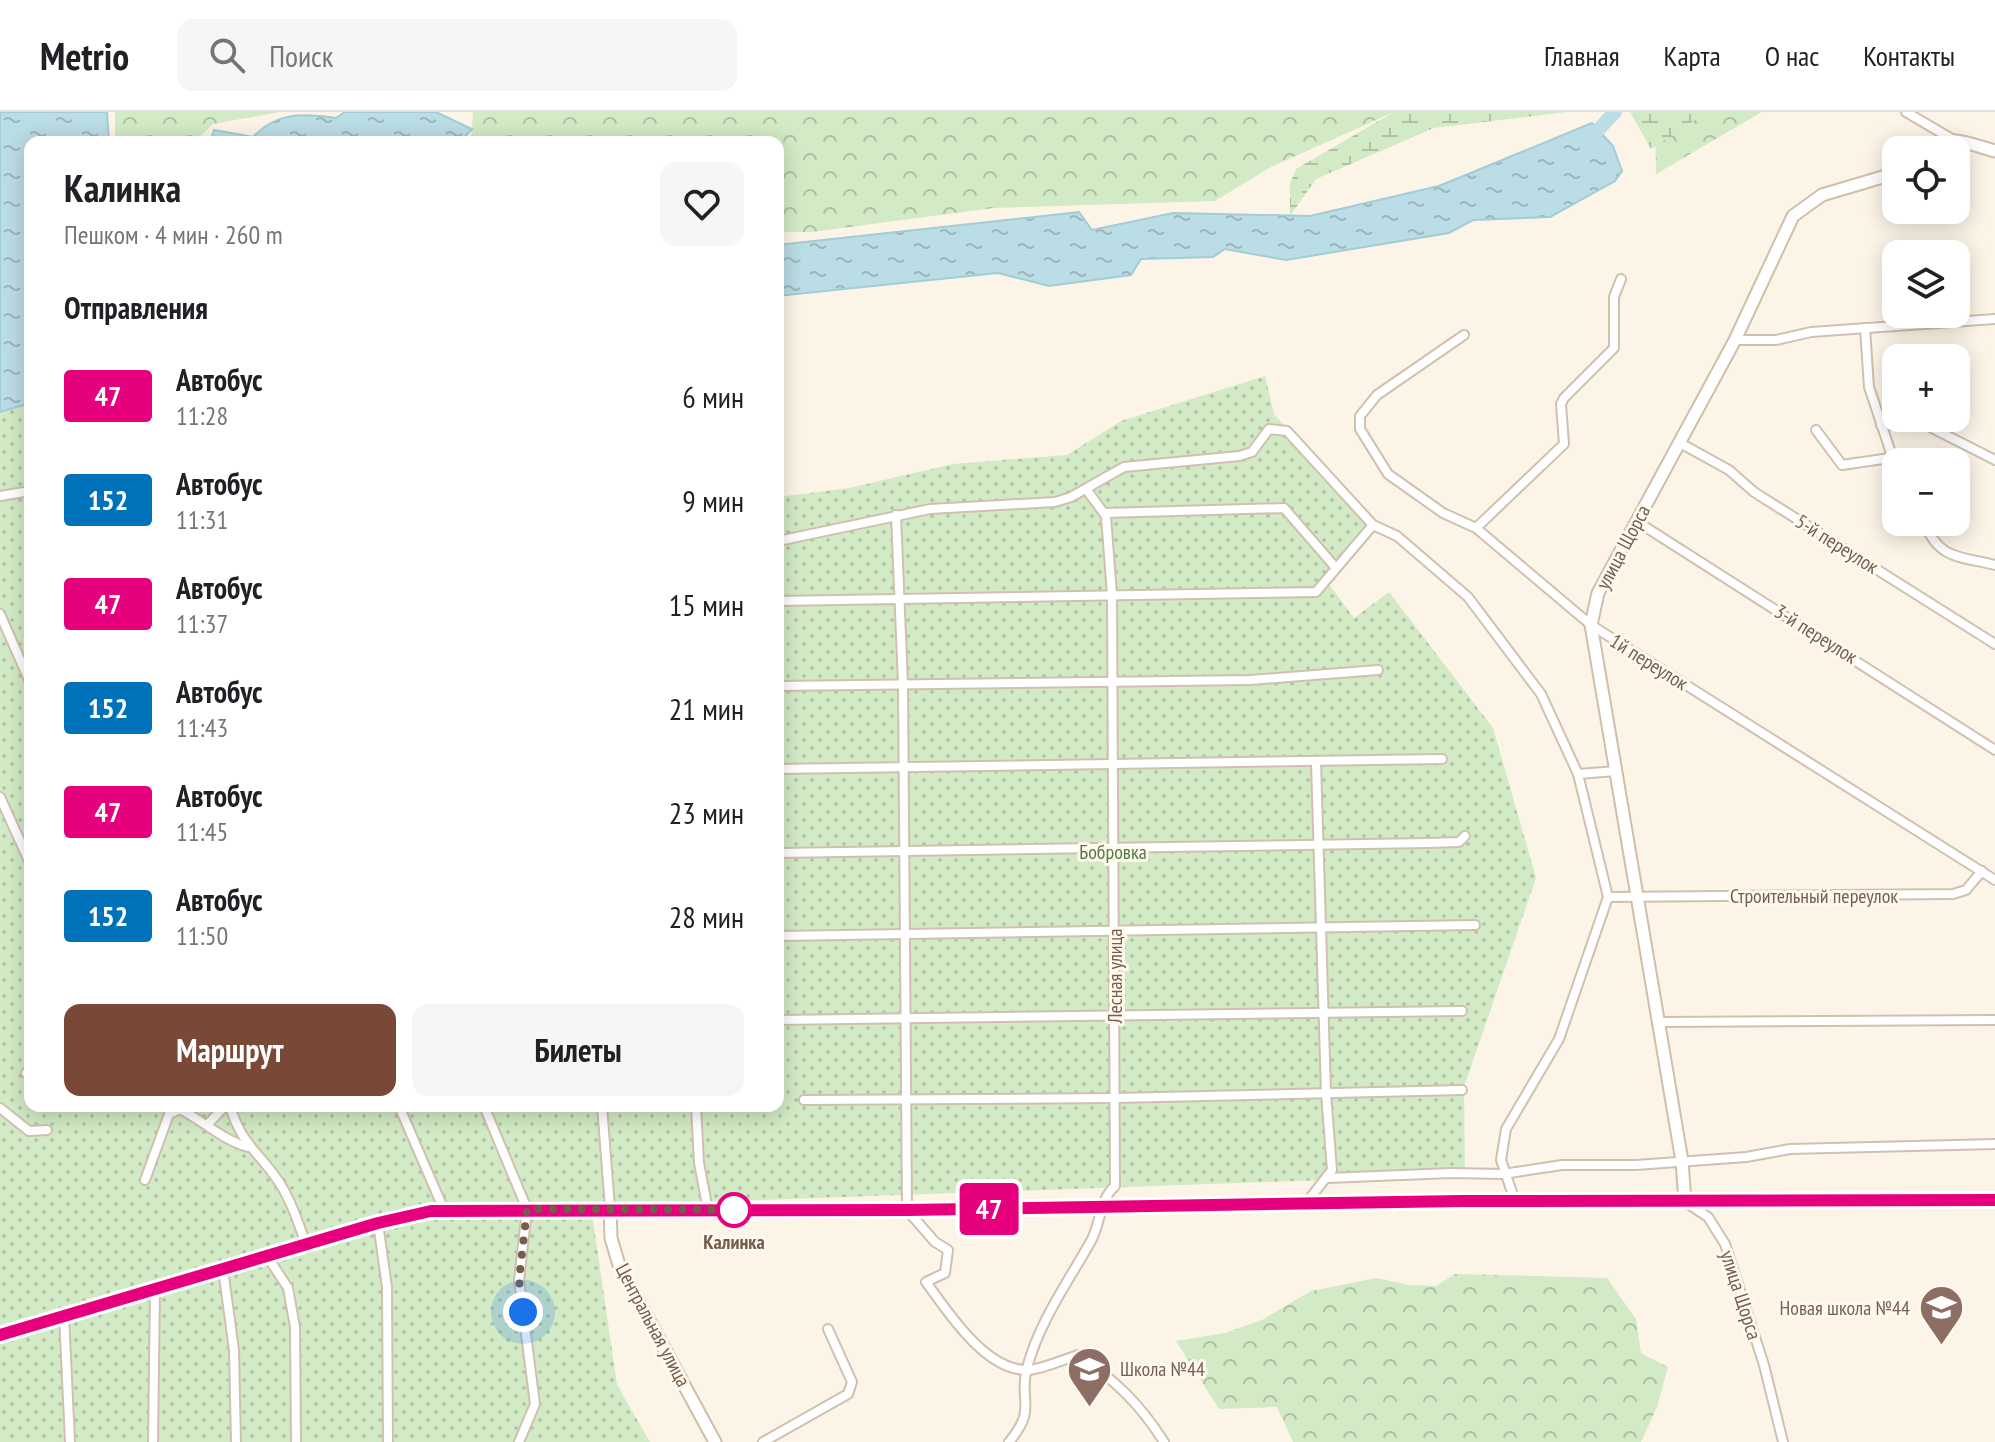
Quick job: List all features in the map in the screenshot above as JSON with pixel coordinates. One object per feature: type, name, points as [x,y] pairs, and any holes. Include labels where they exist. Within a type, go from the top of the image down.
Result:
[{"type":"street","points":[[1906,112],[1945,136]]},
{"type":"street","points":[[1970,145],[1995,151]]},
{"type":"street","name":"улица Щорса","points":[[1783,1442],[1772,1408],[1764,1365],[1725,1244],[1708,1217],[1685,1202],[1682,1161],[1591,625],[1598,593],[1735,340],[1793,216],[1822,195],[1882,177]]},
{"type":"street","points":[[1476,528],[1564,444],[1561,412],[1564,398],[1614,348],[1614,297],[1621,279]]},
{"type":"street","points":[[1735,340],[1785,340],[1811,332],[1995,319]]},
{"type":"street","points":[[1865,328],[1869,387],[1887,448]]},
{"type":"street","name":"1й переулок","points":[[1464,335],[1371,400],[1360,416],[1360,429],[1388,474],[1443,513],[1476,528],[1591,625],[1995,880]]},
{"type":"street","points":[[1881,425],[1924,424],[1995,460]]},
{"type":"street","points":[[784,540],[807,538],[930,509],[1055,502],[1086,489],[1124,467],[1239,456],[1252,452],[1269,429],[1287,431],[1373,525],[1397,536],[1468,597],[1541,694],[1578,774],[1608,897],[1559,1039],[1548,1063],[1506,1129],[1501,1146],[1503,1174],[1515,1201]]},
{"type":"street","points":[[1816,430],[1842,465],[1882,459]]},
{"type":"street","name":"5-й переулок","points":[[1680,443],[1729,470],[1754,492],[1995,644]]},
{"type":"street","points":[[1086,489],[1105,513],[1284,508],[1336,568]]},
{"type":"street","points":[[0,496],[24,492]]},
{"type":"street","name":"Лесная улица","points":[[1009,1442],[1024,1423],[1026,1370],[1064,1286],[1092,1239],[1107,1193],[1115,1186],[1112,595],[1105,513]]},
{"type":"street","points":[[896,515],[903,684],[907,1210],[935,1242],[948,1250],[945,1273],[926,1282],[967,1338],[999,1361],[1026,1370],[1078,1355],[1115,1380],[1146,1413],[1164,1442]]},
{"type":"street","name":"3-й переулок","points":[[1636,521],[1995,750]]},
{"type":"street","points":[[784,601],[1316,592],[1373,525]]},
{"type":"street","points":[[1931,536],[1936,547],[1944,553],[1995,565]]},
{"type":"street","points":[[0,614],[24,668]]},
{"type":"street","points":[[784,686],[1250,680],[1378,670]]},
{"type":"street","points":[[784,769],[1442,759]]},
{"type":"street","points":[[1307,1202],[1332,1170],[1326,1093],[1316,762]]},
{"type":"street","points":[[1578,774],[1616,771]]},
{"type":"street","points":[[0,797],[24,850]]},
{"type":"street","points":[[784,853],[1459,842],[1465,836]]},
{"type":"street","name":"Строительный переулок","points":[[1608,897],[1953,894],[1966,890],[1982,871]]},
{"type":"street","points":[[784,936],[1475,925]]},
{"type":"street","points":[[784,1020],[1462,1011]]},
{"type":"street","points":[[1659,1022],[1995,1020]]},
{"type":"street","points":[[804,1100],[1116,1098],[1462,1090]]},
{"type":"street","points":[[0,1108],[29,1131],[47,1130]]},
{"type":"street","points":[[145,1180],[172,1112]]},
{"type":"street","points":[[185,1112],[208,1124],[229,1141],[248,1147]]},
{"type":"street","points":[[208,1124],[221,1112]]},
{"type":"street","points":[[231,1112],[248,1147],[273,1174],[291,1203],[306,1244]]},
{"type":"street","points":[[402,1112],[444,1210]]},
{"type":"street","points":[[487,1112],[527,1209],[519,1280],[535,1404],[519,1442]]},
{"type":"street","name":"Центральная улица","points":[[602,1112],[611,1238],[619,1265],[715,1442]]},
{"type":"street","points":[[696,1112],[699,1163],[708,1210]]},
{"type":"street","points":[[1328,1178],[1503,1174],[1562,1165],[1682,1161],[1790,1149],[1995,1144]]},
{"type":"street","points":[[0,1335],[378,1223],[444,1210],[907,1210],[1307,1202],[1995,1200]]},
{"type":"street","points":[[378,1223],[387,1287],[388,1442]]},
{"type":"street","points":[[267,1256],[288,1288],[295,1327],[296,1442]]},
{"type":"street","points":[[223,1269],[234,1350],[236,1442]]},
{"type":"street","points":[[153,1442],[155,1289]]},
{"type":"street","points":[[64,1315],[70,1442]]},
{"type":"street","points":[[763,1442],[848,1394],[852,1382],[828,1329]]},
{"type":"green space","points":[[115,112],[280,112],[213,124],[200,136],[115,136]]},
{"type":"green space","points":[[473,112],[1394,112],[1271,167],[1215,201],[993,208],[812,232],[784,232],[784,136],[471,136]]},
{"type":"green space","points":[[1394,112],[1567,112],[1434,128],[1316,179],[1290,216],[1290,183],[1296,169]]},
{"type":"green space","points":[[1630,112],[1707,112],[1651,149]]},
{"type":"green space","points":[[1655,112],[1762,112],[1656,174]]},
{"type":"green space","name":"Бобровка","points":[[1265,376],[1274,414],[1373,527],[1325,579],[1354,618],[1389,592],[1493,728],[1536,878],[1464,1087],[1465,1175],[591,1206],[617,1385],[650,1442],[0,1442],[0,412],[24,405],[24,1112],[784,1112],[784,496],[849,488],[953,464],[1067,455],[1121,421]]},
{"type":"green space","points":[[1455,1274],[1607,1278],[1636,1319],[1641,1353],[1668,1367],[1657,1407],[1641,1442],[1293,1442],[1277,1407],[1219,1409],[1176,1341],[1225,1333],[1262,1320],[1311,1291],[1377,1278],[1408,1285],[1436,1286]]},
{"type":"water","points":[[0,112],[107,112],[109,136],[24,136],[24,405],[0,412]]},
{"type":"water","points":[[345,112],[436,112],[472,129],[466,136],[254,136],[271,123],[291,116],[336,118]]},
{"type":"water","points":[[1592,123],[1613,146],[1622,171],[1615,181],[1550,217],[1473,220],[1449,233],[1286,260],[1225,249],[1213,257],[1141,259],[1131,275],[1049,286],[998,273],[784,295],[784,244],[1079,212],[1092,230],[1173,213],[1310,216],[1439,186]]},
{"type":"water","points":[[214,130],[247,136],[212,136]]},
{"type":"waterway","points":[[1585,144],[1615,112]]},
{"type":"bus line","name":"47","points":[[0,1335],[378,1223],[431,1211],[610,1208],[907,1210],[1462,1201],[1995,1200]]},
{"type":"place","name":"Калинка","points":[[734,1210]]},
{"type":"place","name":"Новая школа №44","points":[[1941,1347]]},
{"type":"place","name":"Школа №44","points":[[1089,1408]]},
{"type":"route","points":[[523,1312],[519,1280],[527,1209],[734,1210]]}]
